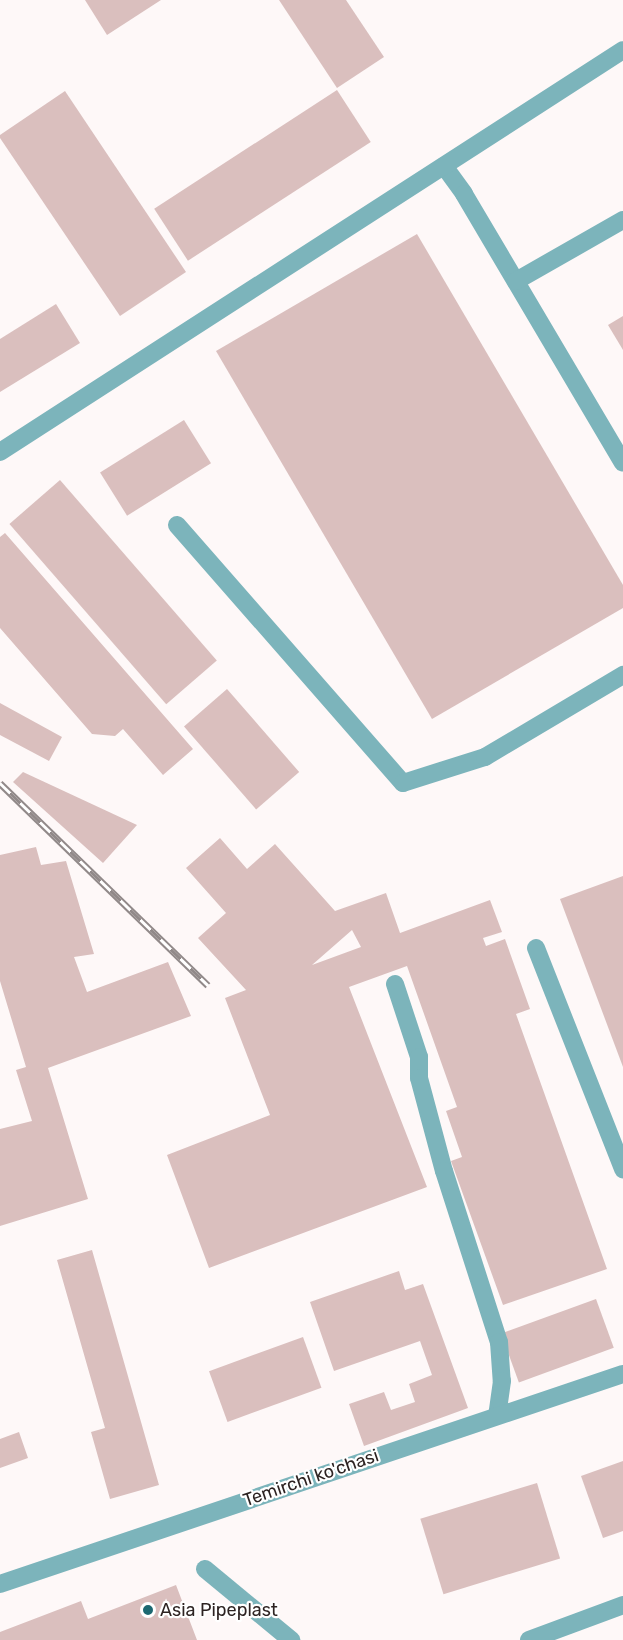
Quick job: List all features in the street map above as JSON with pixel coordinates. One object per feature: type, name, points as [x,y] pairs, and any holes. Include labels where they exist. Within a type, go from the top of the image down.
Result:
[{"type":"lane","points":[[0,452],[623,50]]},
{"type":"lane","points":[[444,166],[464,194],[623,463]]},
{"type":"lane","points":[[516,281],[623,220]]},
{"type":"lane","points":[[177,525],[403,783],[485,757],[623,675]]},
{"type":"lane","points":[[536,948],[623,1169]]},
{"type":"lane","points":[[395,984],[419,1057],[419,1078],[444,1171],[499,1342],[502,1381],[497,1416]]},
{"type":"lane","name":"Temirchi ko'chasi","points":[[0,1584],[623,1374]]},
{"type":"lane","points":[[205,1569],[291,1640]]},
{"type":"lane","points":[[529,1640],[623,1605]]},
{"type":"building","points":[[85,0],[161,0],[107,35]]},
{"type":"building","points":[[279,0],[346,0],[384,57],[337,88]]},
{"type":"building","points":[[337,90],[371,142],[188,261],[154,209]]},
{"type":"building","points":[[65,91],[186,272],[120,316],[0,138],[0,135]]},
{"type":"building","points":[[417,234],[623,585],[623,608],[432,719],[216,351]]},
{"type":"building","points":[[56,304],[80,343],[0,392],[0,339]]},
{"type":"building","points":[[623,316],[623,350],[608,325]]},
{"type":"building","points":[[184,420],[211,463],[127,516],[100,472]]},
{"type":"building","points":[[60,480],[217,660],[166,704],[9,524]]},
{"type":"building","points":[[5,533],[193,749],[163,775],[123,729],[115,736],[92,734],[0,628],[0,537]]},
{"type":"building","points":[[227,689],[299,772],[256,809],[184,726]]},
{"type":"building","points":[[0,703],[62,737],[49,761],[0,735]]},
{"type":"building","points":[[23,772],[137,825],[103,863],[13,782]]},
{"type":"building","points":[[220,838],[247,869],[275,844],[335,911],[386,893],[400,933],[490,900],[502,932],[483,938],[486,946],[505,939],[530,1009],[516,1014],[607,1269],[503,1305],[451,1161],[462,1157],[446,1111],[457,1107],[407,966],[349,987],[427,1187],[209,1268],[167,1155],[270,1115],[225,998],[246,990],[198,938],[226,913],[186,868]],"holes":[[[352,930],[361,947],[312,965]]]},
{"type":"building","points":[[36,847],[41,865],[66,861],[94,954],[74,957],[87,992],[168,962],[191,1016],[48,1068],[88,1199],[0,1226],[0,1129],[32,1121],[16,1070],[26,1067],[0,981],[0,855]]},
{"type":"building","points":[[623,876],[623,1067],[560,899]]},
{"type":"building","points":[[92,1250],[159,1485],[110,1499],[91,1432],[105,1428],[57,1260]]},
{"type":"building","points":[[399,1271],[405,1290],[423,1284],[468,1408],[364,1446],[349,1404],[384,1392],[391,1410],[415,1402],[409,1384],[432,1375],[420,1341],[334,1371],[310,1302]]},
{"type":"building","points":[[596,1299],[614,1348],[519,1382],[501,1334]]},
{"type":"building","points":[[303,1337],[321,1388],[227,1422],[209,1371]]},
{"type":"building","points":[[19,1432],[28,1458],[0,1468],[0,1439]]},
{"type":"building","points":[[623,1461],[623,1531],[603,1538],[581,1476]]},
{"type":"building","points":[[537,1483],[560,1559],[443,1594],[420,1519]]},
{"type":"building","name":"Asia Pipeplast","points":[[176,1585],[197,1640],[0,1640],[0,1632],[81,1601],[88,1619]]},
{"type":"railway","points":[[0,783],[208,985]]},
{"type":"place","name":"Asia Pipeplast","points":[[148,1610]]}]
